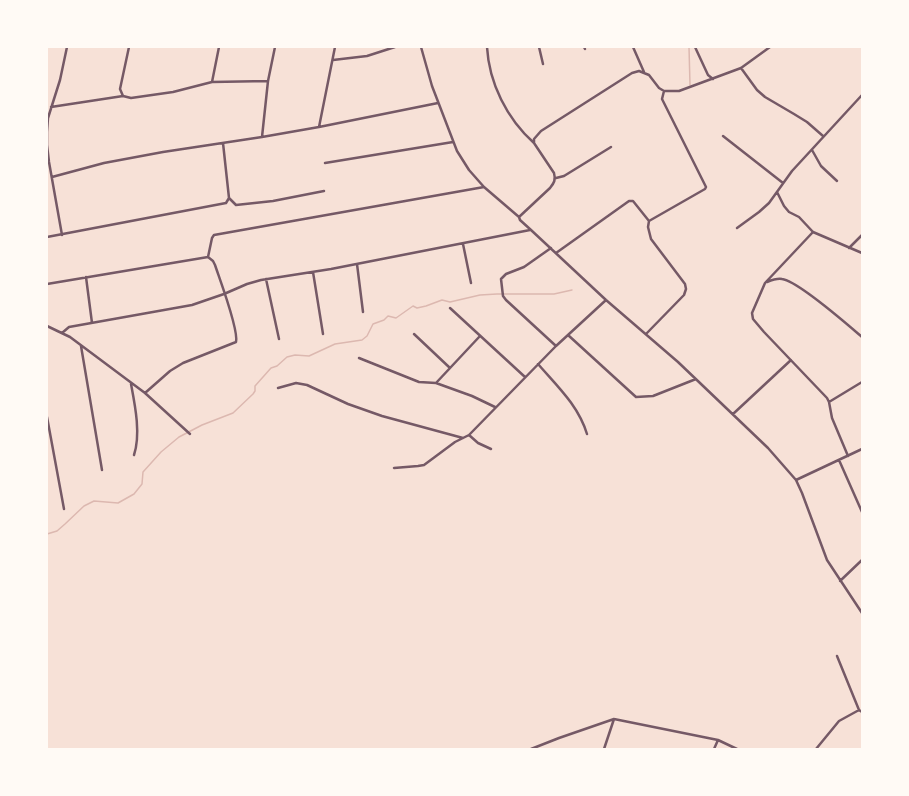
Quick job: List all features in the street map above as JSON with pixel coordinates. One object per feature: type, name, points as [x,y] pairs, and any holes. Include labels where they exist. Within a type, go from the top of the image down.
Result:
[{"type":"street","points":[[62,235],[47,145],[48,118],[60,80],[66,47]]},
{"type":"street","points":[[123,96],[120,93],[120,89],[129,47]]},
{"type":"street","points":[[212,82],[218,47]]},
{"type":"street","points":[[262,137],[268,81],[275,47]]},
{"type":"street","points":[[319,127],[335,47]]},
{"type":"street","points":[[333,60],[367,56],[395,47]]},
{"type":"street","points":[[421,47],[427,71],[453,142],[469,170],[484,187],[519,217],[556,254],[696,379],[768,448],[796,480],[827,560],[862,613]]},
{"type":"street","points":[[487,47],[498,96],[517,125],[534,143],[556,178],[550,188],[519,217]]},
{"type":"street","points":[[539,47],[543,64]]},
{"type":"street","points":[[633,47],[645,72],[659,88],[664,91],[679,91],[741,68],[770,47]]},
{"type":"street","points":[[695,47],[708,75],[713,78]]},
{"type":"street","points":[[741,68],[757,90],[765,97],[800,118],[823,136]]},
{"type":"street","points":[[534,143],[534,139],[541,131],[625,77],[639,71],[645,72]]},
{"type":"street","points":[[51,108],[123,96],[131,98],[173,92],[212,82],[268,81]]},
{"type":"street","points":[[649,221],[705,189],[706,187],[662,99],[664,91]]},
{"type":"street","points":[[737,228],[769,203],[792,171],[862,95]]},
{"type":"street","points":[[52,177],[104,163],[319,127],[438,103]]},
{"type":"street","points":[[723,136],[783,183]]},
{"type":"street","points":[[325,163],[453,142]]},
{"type":"street","points":[[47,237],[226,203],[229,198],[223,143]]},
{"type":"street","points":[[556,178],[564,176],[611,147]]},
{"type":"street","points":[[812,150],[821,166],[837,181]]},
{"type":"street","points":[[208,257],[212,238],[214,236],[484,187]]},
{"type":"street","points":[[229,198],[236,205],[273,201],[324,191]]},
{"type":"street","points":[[777,192],[784,206],[803,221],[813,232],[862,253]]},
{"type":"street","points":[[556,254],[629,201],[633,201],[637,204],[649,221],[648,227],[651,239],[685,284],[686,289],[684,295],[646,334]]},
{"type":"street","points":[[62,333],[69,327],[192,304],[224,294],[247,284],[266,279],[357,264],[531,230]]},
{"type":"street","points":[[813,232],[765,283],[752,313],[753,319],[824,394],[829,402],[832,418],[848,456]]},
{"type":"street","points":[[849,248],[862,235]]},
{"type":"street","points":[[463,244],[471,284]]},
{"type":"street","points":[[550,248],[524,267],[502,277],[501,279],[502,295],[516,311],[556,346]]},
{"type":"street","points":[[47,284],[208,257],[213,261],[234,324],[237,340],[236,342],[183,363],[170,371],[145,393]]},
{"type":"street","points":[[357,264],[363,312]]},
{"type":"street","points":[[313,272],[323,334]]},
{"type":"street","points":[[86,277],[92,323]]},
{"type":"street","points":[[266,279],[279,339]]},
{"type":"street","points":[[765,283],[775,279],[783,279],[802,289],[838,316],[862,337]]},
{"type":"street","points":[[394,468],[424,464],[469,434],[556,346],[606,300]]},
{"type":"street","points":[[450,308],[525,377]]},
{"type":"street","points":[[47,326],[62,333],[145,393],[190,434]]},
{"type":"street","points":[[414,334],[450,368]]},
{"type":"street","points":[[568,335],[636,397],[652,396],[696,379]]},
{"type":"street","points":[[436,383],[480,336]]},
{"type":"street","points":[[81,346],[102,470]]},
{"type":"street","points":[[359,358],[418,382],[436,383],[472,396],[495,407]]},
{"type":"street","points":[[733,414],[791,360]]},
{"type":"street","points":[[538,364],[571,401],[583,422],[587,434]]},
{"type":"street","points":[[829,402],[862,382]]},
{"type":"street","points":[[278,388],[296,383],[307,385],[361,409],[463,438]]},
{"type":"street","points":[[131,384],[135,403],[137,442],[134,455]]},
{"type":"street","points":[[47,416],[64,509]]},
{"type":"street","points":[[469,434],[478,443],[491,449]]},
{"type":"street","points":[[796,480],[862,450]]},
{"type":"street","points":[[839,460],[862,512]]},
{"type":"street","points":[[840,581],[862,560]]},
{"type":"street","points":[[816,749],[839,721],[860,711],[837,656]]},
{"type":"street","points":[[604,749],[614,719]]},
{"type":"street","points":[[531,749],[614,719],[718,740],[737,749]]},
{"type":"street","points":[[714,749],[718,740]]},
{"type":"waterway","points":[[689,47],[690,85]]},
{"type":"waterway","points":[[47,534],[57,531],[84,506],[94,501],[118,503],[134,494],[142,484],[143,472],[161,452],[179,437],[202,425],[233,413],[253,394],[255,391],[255,386],[271,368],[277,366],[287,357],[295,355],[309,356],[335,344],[362,340],[367,336],[373,324],[384,320],[388,316],[396,318],[413,306],[417,308],[442,300],[450,302],[480,295],[554,294],[572,290]]}]
